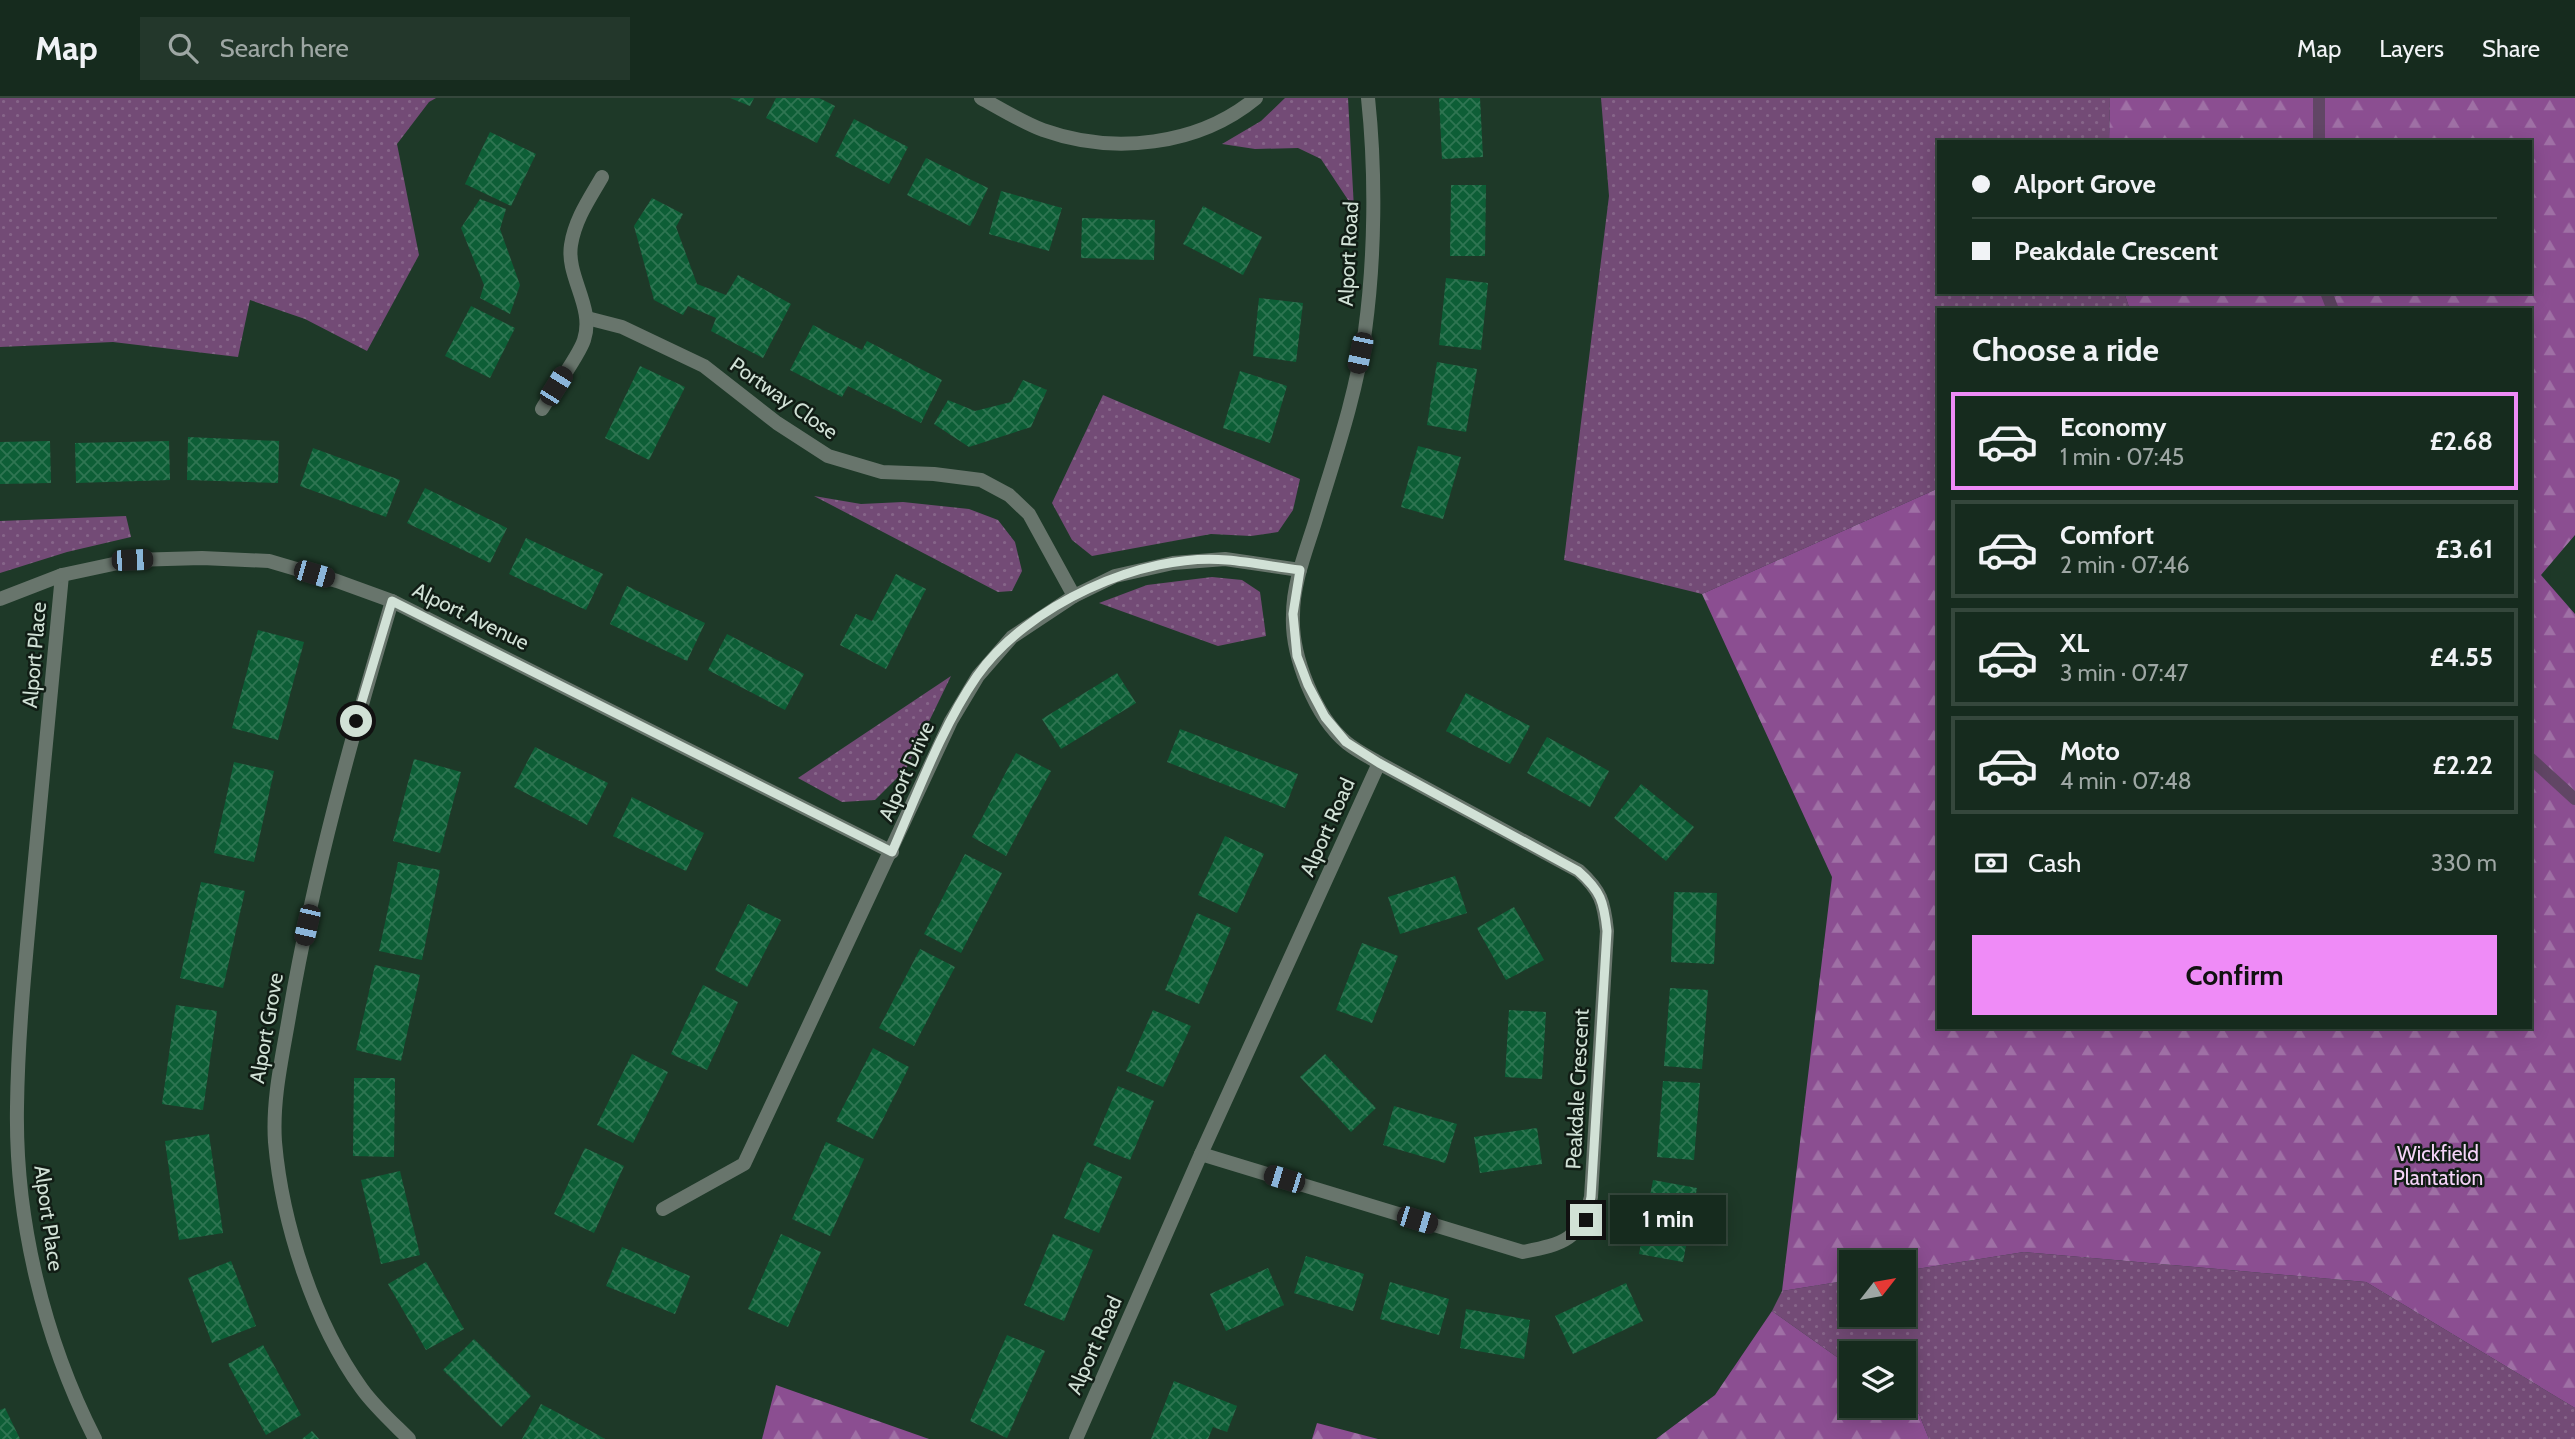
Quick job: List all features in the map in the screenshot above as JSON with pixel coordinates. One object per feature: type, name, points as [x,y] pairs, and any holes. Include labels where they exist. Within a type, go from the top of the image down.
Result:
[{"type":"street","points":[[981,98],[1041,130],[1083,142],[1124,144],[1164,140],[1203,131],[1256,98]]},
{"type":"street","name":"Alport Road","points":[[1076,1439],[1201,1154],[1379,763],[1346,742],[1325,717],[1308,685],[1297,656],[1293,614],[1300,570],[1347,417],[1365,332],[1371,244],[1372,142],[1368,98]]},
{"type":"street","points":[[542,408],[584,341],[587,318],[574,274],[570,247],[578,219],[602,177]]},
{"type":"street","name":"Portway Close","points":[[587,318],[622,327],[704,366],[777,423],[828,456],[882,472],[934,474],[981,480],[1009,495],[1029,514],[1074,596]]},
{"type":"street","name":"Alport Avenue","points":[[0,599],[62,575],[132,560],[202,558],[269,561],[392,601],[892,852]]},
{"type":"street","name":"Alport Drive","points":[[663,1209],[744,1164],[951,721],[978,676],[1012,637],[1074,596],[1115,576],[1173,563],[1225,559],[1300,570]]},
{"type":"street","name":"Alport Place","points":[[62,575],[22,1003],[17,1110],[23,1204],[42,1308],[72,1395],[95,1439]]},
{"type":"street","name":"Alport Grove","points":[[392,601],[356,721],[325,845],[296,979],[276,1097],[275,1142],[284,1197],[298,1253],[319,1308],[335,1343],[363,1389],[409,1439]]},
{"type":"street","name":"Peakdale Crescent","points":[[1201,1154],[1523,1252],[1551,1247],[1570,1237],[1586,1220],[1591,1197],[1607,931],[1604,904],[1595,885],[1578,871],[1379,763]]},
{"type":"shaded area","points":[[0,98],[436,98],[429,102],[397,144],[419,255],[367,351],[305,319],[250,300],[238,357],[113,342],[0,347]]},
{"type":"shaded area","points":[[1285,98],[1348,98],[1354,209],[1321,159],[1298,148],[1255,149],[1222,144],[1261,121]]},
{"type":"shaded area","points":[[1601,98],[2110,98],[2109,140],[1937,140],[1937,294],[2125,294],[2129,308],[1937,308],[1937,489],[1702,594],[1564,560],[1609,196]]},
{"type":"shaded area","points":[[1103,395],[1300,479],[1293,510],[1278,532],[1251,536],[1211,534],[1092,556],[1072,540],[1052,503]]},
{"type":"shaded area","points":[[814,496],[861,504],[903,502],[969,509],[998,520],[1015,542],[1022,571],[1012,591],[998,592]]},
{"type":"shaded area","points":[[126,516],[131,537],[67,552],[0,573],[0,521]]},
{"type":"shaded area","points":[[1212,577],[1242,580],[1260,592],[1266,636],[1218,646],[1099,603],[1147,585]]},
{"type":"shaded area","points":[[951,676],[906,769],[875,800],[842,802],[798,778]]},
{"type":"shaded area","points":[[2024,1252],[2366,1282],[2575,1408],[2575,1439],[1929,1439],[1916,1412],[1916,1341],[1839,1341],[1839,1358],[1772,1311],[1782,1291],[1839,1282],[1839,1327],[1916,1327],[1916,1269]]},
{"type":"green space","name":"Wickfield Plantation","points":[[2110,98],[2575,98],[2575,535],[2541,575],[2575,614],[2575,1408],[2366,1282],[2024,1252],[1916,1269],[1916,1250],[1839,1250],[1839,1282],[1782,1291],[1832,877],[1702,594],[1937,489],[1937,1029],[2532,1029],[2532,308],[2129,308],[2125,294],[2532,294],[2532,140],[2109,140]]},
{"type":"green space","points":[[1772,1311],[1839,1358],[1839,1418],[1916,1418],[1916,1412],[1929,1439],[1656,1439],[1715,1395]]},
{"type":"green space","points":[[776,1385],[929,1439],[762,1439]]},
{"type":"green space","points":[[1317,1423],[1378,1439],[1312,1439]]},
{"type":"building","points":[[730,98],[754,98],[750,106]]},
{"type":"building","points":[[776,98],[819,98],[835,106],[817,143],[766,118]]},
{"type":"building","points":[[1439,98],[1480,98],[1483,157],[1442,159]]},
{"type":"building","points":[[854,119],[908,147],[889,184],[835,156]]},
{"type":"building","points":[[490,132],[536,154],[511,206],[465,184]]},
{"type":"building","points":[[926,158],[988,188],[970,226],[907,195]]},
{"type":"building","points":[[1451,185],[1486,185],[1485,256],[1450,256]]},
{"type":"building","points":[[1001,191],[1062,208],[1049,251],[989,234]]},
{"type":"building","points":[[652,198],[683,214],[676,227],[697,284],[726,295],[738,275],[791,304],[763,358],[711,331],[716,318],[688,306],[683,315],[654,300],[634,226]]},
{"type":"building","points":[[480,199],[506,209],[500,229],[520,285],[510,314],[480,298],[484,285],[461,228]]},
{"type":"building","points":[[1203,206],[1262,237],[1243,275],[1183,244]]},
{"type":"building","points":[[1082,218],[1155,220],[1154,260],[1081,258]]},
{"type":"building","points":[[1446,278],[1488,283],[1481,350],[1439,345]]},
{"type":"building","points":[[1259,298],[1303,303],[1296,362],[1253,356]]},
{"type":"building","points":[[471,306],[515,328],[490,378],[445,356]]},
{"type":"building","points":[[813,325],[862,350],[867,341],[942,380],[921,423],[848,386],[842,397],[790,370]]},
{"type":"building","points":[[1437,362],[1477,369],[1466,432],[1427,425]]},
{"type":"building","points":[[640,366],[685,387],[649,460],[605,438]]},
{"type":"building","points":[[1240,371],[1287,386],[1270,443],[1223,428]]},
{"type":"building","points":[[1023,380],[1047,390],[1031,427],[969,447],[934,424],[948,400],[975,411],[1011,402]]},
{"type":"building","points":[[188,437],[279,441],[278,483],[187,480]]},
{"type":"building","points":[[50,441],[51,483],[0,484],[0,442]]},
{"type":"building","points":[[169,441],[170,480],[76,483],[75,443]]},
{"type":"building","points":[[1418,446],[1461,457],[1443,519],[1401,507]]},
{"type":"building","points":[[313,448],[400,480],[386,517],[300,486]]},
{"type":"building","points":[[425,488],[507,528],[490,563],[407,523]]},
{"type":"building","points":[[526,538],[603,574],[586,610],[509,574]]},
{"type":"building","points":[[896,574],[926,589],[886,669],[840,645],[856,614],[872,621]]},
{"type":"building","points":[[627,586],[705,623],[687,661],[610,624]]},
{"type":"building","points":[[258,630],[304,642],[278,740],[232,728]]},
{"type":"building","points":[[727,634],[804,674],[785,710],[708,670]]},
{"type":"building","points":[[1117,673],[1136,703],[1061,749],[1042,719]]},
{"type":"building","points":[[1466,693],[1530,726],[1510,764],[1446,731]]},
{"type":"building","points":[[1180,729],[1298,774],[1285,808],[1167,762]]},
{"type":"building","points":[[1547,737],[1609,771],[1590,807],[1527,773]]},
{"type":"building","points":[[535,747],[608,783],[587,825],[514,787]]},
{"type":"building","points":[[1016,753],[1051,771],[1006,856],[972,837]]},
{"type":"building","points":[[414,759],[461,772],[440,853],[393,841]]},
{"type":"building","points":[[234,762],[274,771],[254,862],[214,853]]},
{"type":"building","points":[[1641,784],[1694,827],[1666,861],[1614,818]]},
{"type":"building","points":[[632,797],[704,833],[686,871],[613,836]]},
{"type":"building","points":[[1225,836],[1264,854],[1237,913],[1198,895]]},
{"type":"building","points":[[965,854],[1002,873],[961,953],[924,934]]},
{"type":"building","points":[[398,862],[440,870],[422,960],[379,951]]},
{"type":"building","points":[[1455,876],[1467,913],[1400,934],[1388,897]]},
{"type":"building","points":[[201,882],[245,891],[223,988],[180,978]]},
{"type":"building","points":[[1674,892],[1717,893],[1714,964],[1671,962]]},
{"type":"building","points":[[748,904],[781,920],[747,987],[715,970]]},
{"type":"building","points":[[1514,907],[1544,960],[1506,980],[1477,928]]},
{"type":"building","points":[[1197,913],[1231,928],[1199,1004],[1165,990]]},
{"type":"building","points":[[1362,943],[1398,956],[1372,1023],[1336,1010]]},
{"type":"building","points":[[920,949],[955,967],[914,1046],[879,1028]]},
{"type":"building","points":[[375,965],[420,975],[401,1061],[356,1050]]},
{"type":"building","points":[[703,985],[738,1002],[707,1070],[671,1054]]},
{"type":"building","points":[[1670,988],[1708,990],[1702,1069],[1664,1066]]},
{"type":"building","points":[[176,1005],[217,1011],[203,1110],[162,1104]]},
{"type":"building","points":[[1153,1010],[1191,1026],[1163,1087],[1126,1071]]},
{"type":"building","points":[[1509,1010],[1546,1012],[1542,1079],[1505,1077]]},
{"type":"building","points":[[873,1048],[909,1067],[873,1139],[836,1121]]},
{"type":"building","points":[[632,1054],[668,1072],[633,1143],[597,1125]]},
{"type":"building","points":[[1325,1054],[1376,1108],[1351,1132],[1300,1077]]},
{"type":"building","points":[[354,1078],[395,1078],[394,1157],[353,1156]]},
{"type":"building","points":[[1663,1081],[1700,1083],[1694,1160],[1657,1157]]},
{"type":"building","points":[[1118,1086],[1154,1101],[1130,1160],[1093,1145]]},
{"type":"building","points":[[1394,1106],[1457,1124],[1445,1163],[1383,1145]]},
{"type":"building","points":[[1537,1128],[1542,1164],[1480,1173],[1474,1137]]},
{"type":"building","points":[[209,1134],[223,1233],[179,1240],[165,1141]]},
{"type":"building","points":[[826,1142],[864,1159],[830,1236],[792,1219]]},
{"type":"building","points":[[585,1148],[624,1166],[594,1233],[554,1214]]},
{"type":"building","points":[[1087,1162],[1122,1177],[1099,1233],[1064,1218]]},
{"type":"building","points":[[400,1171],[420,1255],[381,1264],[361,1180]]},
{"type":"building","points":[[1653,1180],[1697,1188],[1683,1262],[1639,1254]]},
{"type":"building","points":[[781,1234],[821,1252],[788,1327],[748,1309]]},
{"type":"building","points":[[1053,1234],[1093,1250],[1064,1321],[1024,1305]]},
{"type":"building","points":[[622,1247],[690,1276],[675,1314],[606,1286]]},
{"type":"building","points":[[1306,1256],[1364,1274],[1353,1311],[1294,1293]]},
{"type":"building","points":[[231,1261],[256,1326],[212,1343],[188,1278]]},
{"type":"building","points":[[426,1262],[464,1329],[426,1350],[388,1284]]},
{"type":"building","points":[[1268,1268],[1284,1305],[1226,1331],[1210,1294]]},
{"type":"building","points":[[1390,1282],[1449,1299],[1439,1335],[1380,1319]]},
{"type":"building","points":[[1626,1283],[1643,1321],[1573,1354],[1555,1316]]},
{"type":"building","points":[[1466,1309],[1530,1320],[1524,1359],[1460,1348]]},
{"type":"building","points":[[1007,1335],[1045,1351],[1007,1438],[970,1421]]},
{"type":"building","points":[[474,1339],[531,1396],[501,1427],[443,1370]]},
{"type":"building","points":[[263,1345],[301,1415],[266,1435],[228,1364]]},
{"type":"building","points":[[1174,1381],[1237,1406],[1227,1432],[1213,1427],[1208,1439],[1151,1439]]},
{"type":"building","points":[[541,1404],[575,1422],[605,1439],[522,1439]]},
{"type":"building","points":[[5,1408],[20,1439],[0,1439],[0,1410]]},
{"type":"building","points":[[312,1431],[319,1439],[302,1439]]},
{"type":"waterway","points":[[2319,98],[2319,140]]},
{"type":"waterway","points":[[2327,294],[2332,308]]},
{"type":"waterway","points":[[2532,760],[2575,799]]},
{"type":"route","points":[[356,721],[392,601],[892,852],[951,721],[978,676],[1012,637],[1074,596],[1115,576],[1173,563],[1225,559],[1300,570],[1293,614],[1297,656],[1308,685],[1325,717],[1346,742],[1379,763],[1578,871],[1595,885],[1604,904],[1607,931],[1591,1197],[1586,1220]]}]
